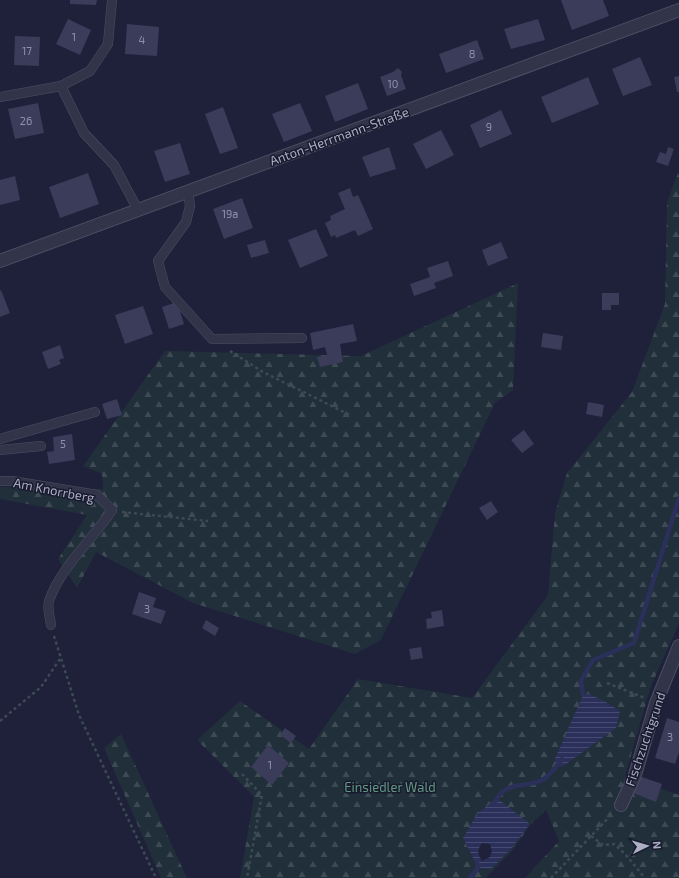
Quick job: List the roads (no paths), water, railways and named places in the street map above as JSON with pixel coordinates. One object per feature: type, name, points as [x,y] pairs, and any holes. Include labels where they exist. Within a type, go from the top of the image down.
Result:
[{"type":"street","name":"Anton-Herrmann-Straße","points":[[0,261],[679,10]]},
{"type":"street","name":"Fischzuchtgrund","points":[[621,805],[635,775],[656,703],[679,646]]},
{"type":"lane","points":[[0,97],[61,86],[90,71],[108,44],[112,0]]},
{"type":"lane","points":[[61,86],[84,133],[114,165],[138,210]]},
{"type":"lane","points":[[188,191],[190,206],[186,222],[158,261],[165,286],[212,340],[302,338]]},
{"type":"lane","points":[[0,440],[95,412]]},
{"type":"lane","points":[[0,450],[41,446]]},
{"type":"lane","name":"Am Knorrberg","points":[[0,481],[12,481],[97,495],[112,510],[100,529],[63,573],[49,602],[51,625]]},
{"type":"water","points":[[589,694],[620,711],[616,728],[562,767],[554,761],[583,695]]},
{"type":"water","points":[[497,798],[530,824],[511,849],[491,869],[478,868],[463,838],[477,814]],"holes":[[[482,843],[490,844],[492,851],[490,857],[482,861],[478,854],[479,848]]]},
{"type":"waterway","points":[[583,695],[581,681],[593,660],[634,643],[679,498]]},
{"type":"waterway","points":[[494,803],[498,796],[509,788],[540,781],[552,772],[562,759]]},
{"type":"waterway","points":[[470,878],[478,868],[477,863]]},
{"type":"park label","name":"Einsiedler Wald","points":[[390,787]]}]
